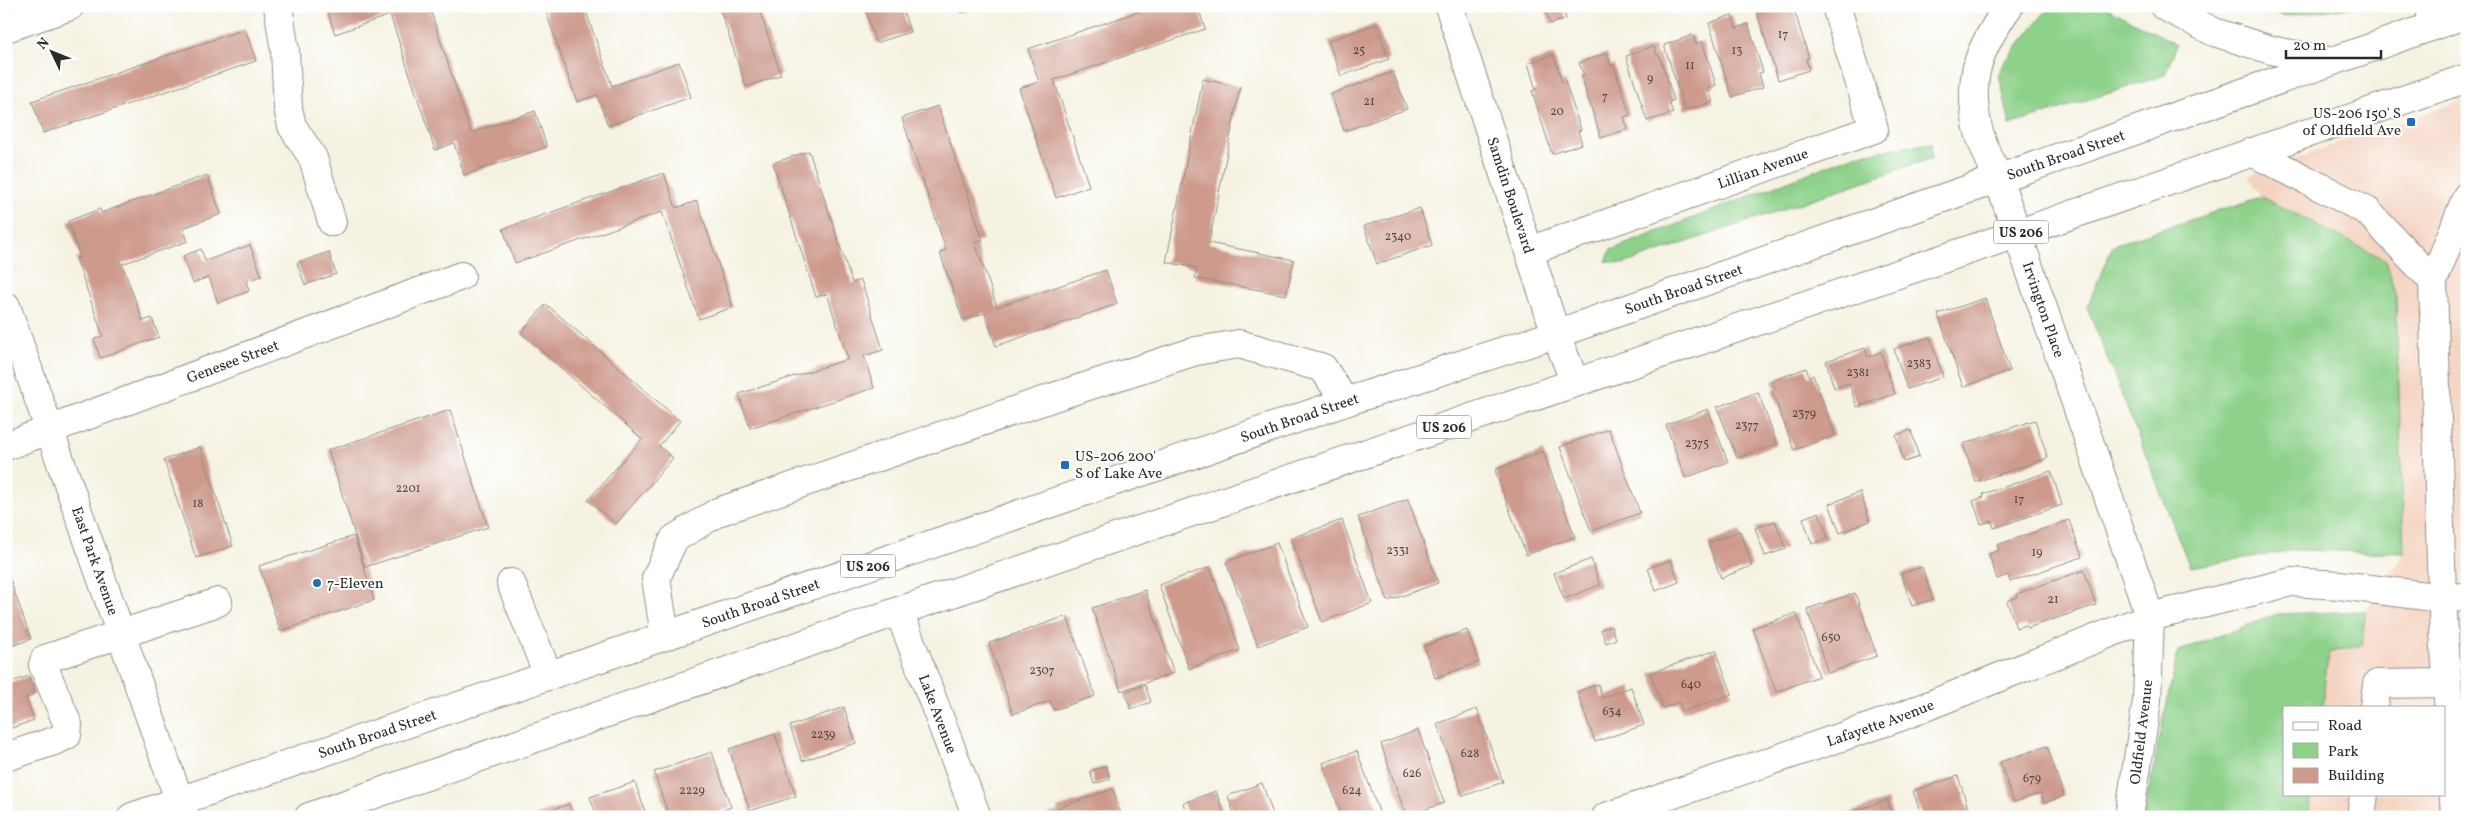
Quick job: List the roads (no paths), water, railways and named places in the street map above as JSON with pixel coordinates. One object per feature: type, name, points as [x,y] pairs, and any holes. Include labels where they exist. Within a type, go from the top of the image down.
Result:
[{"type":"main road","points":[[6,28],[70,6]]},
{"type":"main road","points":[[278,6],[285,51],[288,108],[292,126],[313,158],[332,222]]},
{"type":"main road","name":"Samdin Boulevard","points":[[1449,6],[1556,334],[1575,383]]},
{"type":"main road","name":"Lillian Avenue","points":[[1529,251],[1874,129],[1836,6]]},
{"type":"main road","name":"Irvington Place","points":[[2010,6],[1985,43],[1976,65],[1973,97],[1978,130],[1998,178],[2150,617]]},
{"type":"main road","points":[[2164,6],[2214,32],[2271,50],[2329,62]]},
{"type":"main road","name":"South Broad Street","points":[[132,817],[182,809],[548,675],[1345,402],[1556,334],[2329,62],[2430,17],[2467,14]]},
{"type":"main road","name":"US 206","points":[[309,817],[899,611],[2016,234],[2467,78]]},
{"type":"main road","points":[[2252,152],[2367,211],[2433,281]]},
{"type":"main road","points":[[2454,817],[2447,683],[2454,598],[2433,281],[2467,196]]},
{"type":"main road","name":"Genesee Street","points":[[6,446],[461,276]]},
{"type":"main road","name":"East Park Avenue","points":[[6,306],[182,809]]},
{"type":"main road","points":[[665,636],[656,578],[674,539],[718,512],[1060,395],[1196,351],[1239,344],[1323,368],[1345,402]]},
{"type":"main road","name":"Lafayette Avenue","points":[[1606,817],[1900,717],[2150,617],[2291,582],[2339,584],[2454,598]]},
{"type":"main road","points":[[510,583],[548,675]]},
{"type":"main road","points":[[6,757],[67,735],[68,725],[43,665],[45,659],[120,632],[218,602]]},
{"type":"main road","name":"Lake Avenue","points":[[899,611],[977,817]]},
{"type":"main road","name":"Oldfield Avenue","points":[[2129,817],[2148,701],[2150,617]]},
{"type":"main road","points":[[2374,706],[2377,684],[2447,683]]},
{"type":"main road","points":[[2361,817],[2364,796]]},
{"type":"place","name":"US-206 150' S of Oldfield Ave","points":[[2411,122]]},
{"type":"place","name":"US-206 200' S of Lake Ave","points":[[1065,465]]},
{"type":"place","name":"7-Eleven","points":[[317,583]]}]
